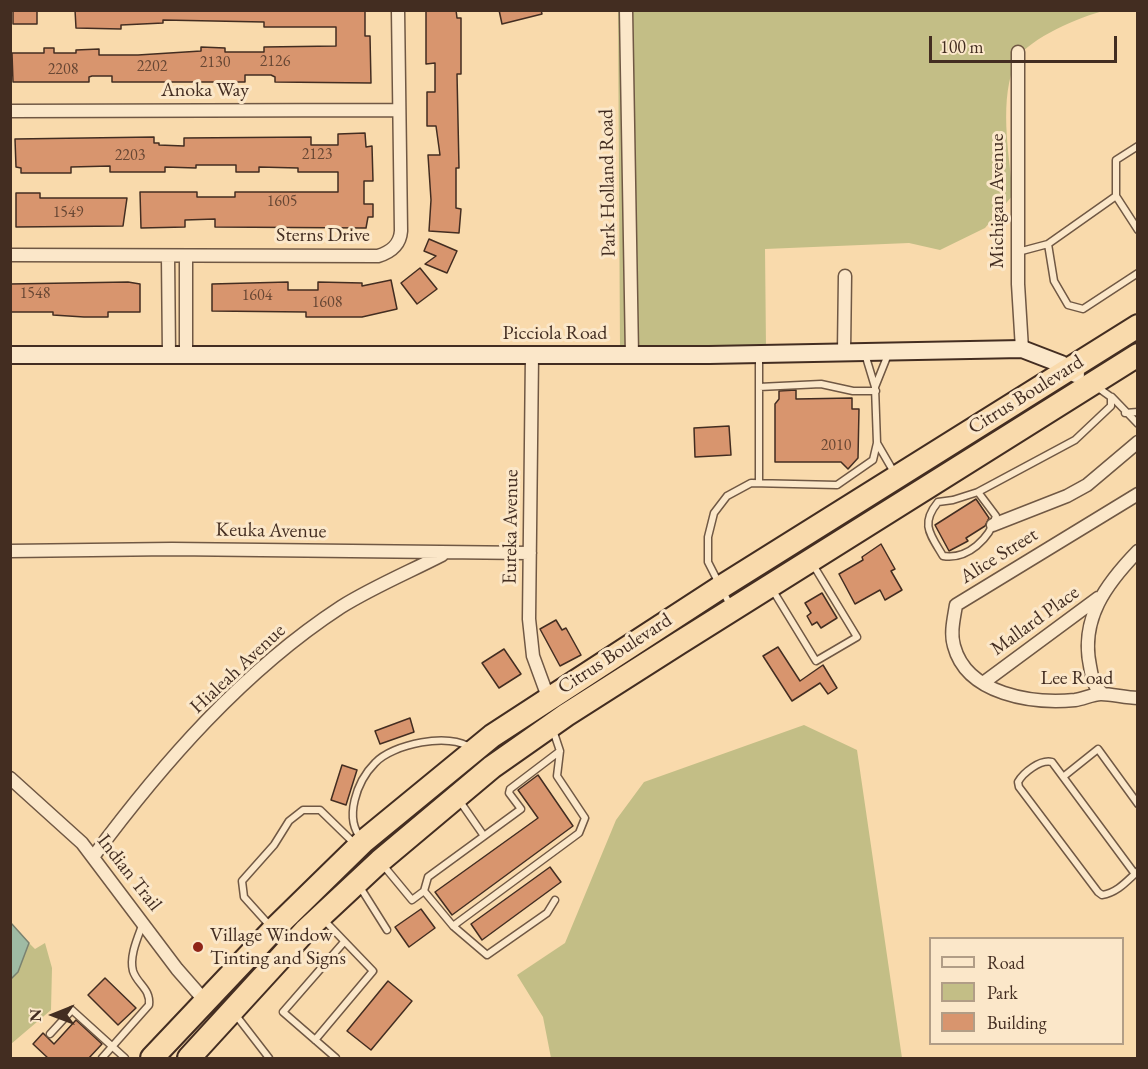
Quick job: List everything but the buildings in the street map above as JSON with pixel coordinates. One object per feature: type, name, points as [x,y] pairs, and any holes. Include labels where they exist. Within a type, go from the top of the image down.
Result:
[{"type":"highway","name":"Citrus Boulevard","points":[[152,1059],[274,929],[361,845],[473,751],[548,697],[1137,326]]},
{"type":"highway","name":"Citrus Boulevard","points":[[189,1059],[321,917],[380,861],[457,796],[552,726],[732,609],[775,593],[933,494],[1091,384],[1137,355]]},
{"type":"highway","points":[[552,726],[565,700],[630,655],[676,616]]},
{"type":"highway","points":[[433,816],[461,780],[537,719],[548,697]]},
{"type":"highway","points":[[233,1011],[238,983],[281,940],[306,898]]},
{"type":"highway","points":[[173,1059],[205,1017],[205,1001]]},
{"type":"street","name":"Sterns Drive","points":[[10,255],[378,256],[387,253],[395,247],[401,231],[398,10]]},
{"type":"street","name":"Park Holland Road","points":[[626,10],[632,355]]},
{"type":"street","name":"Michigan Avenue","points":[[1018,52],[1018,252],[1022,349]]},
{"type":"street","name":"Anoka Way","points":[[10,111],[399,110]]},
{"type":"street","points":[[168,256],[169,355]]},
{"type":"street","points":[[186,256],[186,355]]},
{"type":"street","points":[[844,351],[845,276]]},
{"type":"street","name":"Picciola Road","points":[[10,355],[632,355],[1022,349],[1068,369],[1091,384]]},
{"type":"street","name":"Eureka Avenue","points":[[532,355],[529,619],[533,656],[548,697]]},
{"type":"street","points":[[993,525],[1067,496],[1087,485],[1137,442]]},
{"type":"street","name":"Alice Street","points":[[983,683],[966,667],[953,645],[956,605],[1137,494]]},
{"type":"street","name":"Keuka Avenue","points":[[10,551],[172,549],[530,554]]},
{"type":"street","points":[[1107,592],[1137,551]]},
{"type":"street","name":"Hialeah Avenue","points":[[93,857],[129,808],[185,745],[274,656],[343,606],[446,553]]},
{"type":"street","name":"Mallard Place","points":[[983,683],[1107,592]]},
{"type":"street","name":"Mallard Place","points":[[1103,694],[1094,686],[1087,630],[1096,606],[1107,592]]},
{"type":"street","name":"Lee Road","points":[[983,683],[1002,693],[1022,698],[1075,700],[1103,694],[1111,697],[1137,698]]},
{"type":"street","name":"Indian Trail","points":[[10,778],[82,843],[177,969],[205,1001]]},
{"type":"lane","points":[[1137,146],[1116,160],[1116,196],[1137,230]]},
{"type":"lane","points":[[1018,252],[1048,244],[1116,196]]},
{"type":"lane","points":[[1048,244],[1054,280],[1068,305],[1083,309],[1137,273]]},
{"type":"lane","points":[[875,389],[890,350]]},
{"type":"lane","points":[[732,609],[708,562],[708,537],[714,513],[727,496],[751,483],[837,485],[873,460],[877,443],[875,389],[865,351]]},
{"type":"lane","points":[[759,354],[759,483]]},
{"type":"lane","points":[[759,387],[821,384],[853,391],[875,389]]},
{"type":"lane","points":[[1091,384],[1111,397],[1137,424]]},
{"type":"lane","points":[[978,492],[996,516],[993,525],[979,545],[954,558],[944,556],[927,526],[933,494],[953,500],[978,492],[1075,440],[1111,406],[1111,397]]},
{"type":"lane","points":[[1125,413],[1137,412]]},
{"type":"lane","points":[[877,443],[896,476]]},
{"type":"lane","points":[[775,593],[816,661],[857,637],[814,567]]},
{"type":"lane","points":[[453,926],[579,833],[585,818],[557,776],[560,751],[552,726]]},
{"type":"lane","points":[[361,845],[356,833],[354,801],[375,761],[408,744],[449,740],[468,746],[473,751]]},
{"type":"lane","points":[[1063,777],[1098,749],[1137,804]]},
{"type":"lane","points":[[380,861],[412,900],[424,891],[428,877],[521,810],[509,793],[510,789],[560,751]]},
{"type":"lane","points":[[1047,761],[1052,762],[1136,873],[1113,892],[1102,895],[1098,892],[1018,782],[1021,776],[1047,761]]},
{"type":"lane","points":[[457,796],[484,836]]},
{"type":"lane","points":[[274,929],[244,897],[242,881],[274,845],[289,821],[303,810],[320,810],[361,845]]},
{"type":"lane","points":[[357,882],[387,930]]},
{"type":"lane","points":[[424,891],[453,926],[487,955],[547,913],[555,900]]},
{"type":"lane","points":[[315,1040],[374,971],[321,917]]},
{"type":"lane","points":[[102,1059],[149,1005],[150,999],[133,973],[132,964],[143,922]]},
{"type":"lane","points":[[336,1059],[283,1012],[344,942]]},
{"type":"lane","points":[[50,1034],[72,1010],[125,1059]]},
{"type":"lane","points":[[233,1011],[269,1059]]},
{"type":"green space","points":[[618,11],[1104,11],[1083,17],[1044,36],[1023,51],[1017,59],[1011,74],[1006,108],[1007,144],[1013,195],[985,228],[940,250],[909,243],[765,249],[766,347],[620,348]]},
{"type":"green space","points":[[804,725],[857,750],[902,1058],[551,1058],[543,1017],[517,975],[565,943],[616,820],[644,782]]},
{"type":"green space","points":[[29,943],[35,949],[45,943],[52,968],[51,1010],[11,1044],[10,979],[18,972]]},
{"type":"shaded area","points":[[11,923],[29,943],[18,972],[11,979]]},
{"type":"place","name":"Village Window Tinting and Signs","points":[[198,947]]}]
